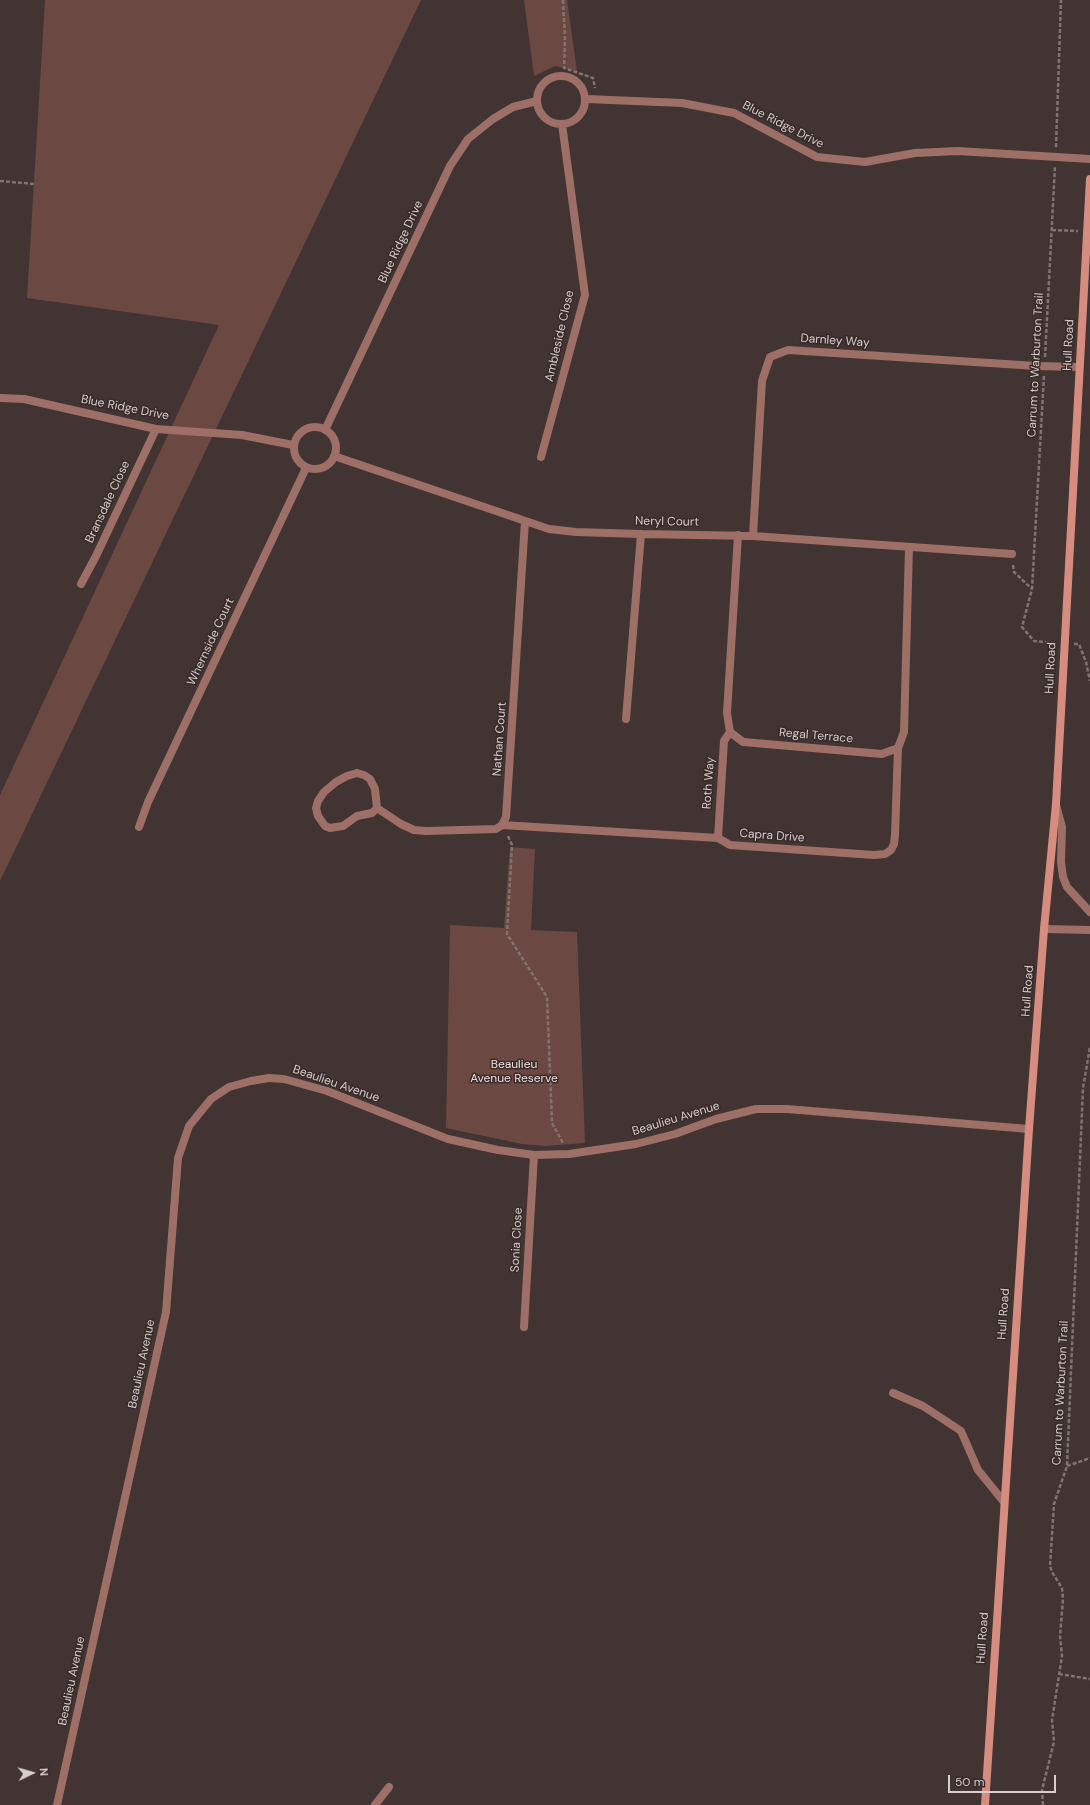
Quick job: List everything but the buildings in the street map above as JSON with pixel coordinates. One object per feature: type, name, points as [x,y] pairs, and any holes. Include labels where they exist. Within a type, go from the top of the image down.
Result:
[{"type":"main road","name":"Hull Road","points":[[985,1805],[1029,1130],[1044,929],[1056,804],[1090,179]]},
{"type":"street","points":[[560,75],[575,79],[580,84],[586,98],[582,113],[576,119],[562,124],[554,123],[542,115],[537,102],[538,94],[546,81],[560,75]]},
{"type":"street","name":"Blue Ridge Drive","points":[[586,98],[682,103],[734,113],[817,158],[865,162],[915,153],[958,151],[1090,158]]},
{"type":"street","name":"Blue Ridge Drive","points":[[325,430],[450,166],[468,139],[493,119],[513,107],[537,102]]},
{"type":"street","name":"Ambleside Close","points":[[541,458],[585,295],[562,124]]},
{"type":"street","name":"Darnley Way","points":[[753,536],[762,381],[770,357],[788,350],[1079,367]]},
{"type":"street","name":"Blue Ridge Drive","points":[[0,398],[24,399],[156,429],[242,435],[293,445]]},
{"type":"street","points":[[315,427],[325,430],[332,437],[336,446],[334,456],[330,463],[323,468],[315,470],[306,468],[299,463],[294,454],[293,445],[297,436],[305,429],[315,427]]},
{"type":"street","name":"Bransdale Close","points":[[81,584],[96,556],[156,429]]},
{"type":"street","name":"Neryl Court","points":[[334,456],[549,529],[641,534],[738,535],[1012,554]]},
{"type":"street","name":"Whernside Court","points":[[139,827],[148,802],[306,468]]},
{"type":"street","name":"Nathan Court","points":[[502,825],[506,817],[508,804],[525,521]]},
{"type":"street","points":[[626,719],[641,534]]},
{"type":"street","points":[[730,732],[727,713],[738,535]]},
{"type":"street","points":[[898,748],[904,732],[909,547]]},
{"type":"street","name":"Regal Terrace","points":[[730,732],[743,742],[882,754],[898,748]]},
{"type":"street","name":"Roth Way","points":[[718,838],[724,741],[730,732]]},
{"type":"street","name":"Capra Drive","points":[[502,825],[718,838],[730,845],[874,855],[885,854],[891,850],[894,844],[898,748]]},
{"type":"street","points":[[357,773],[364,774],[370,779],[375,789],[377,808],[372,813],[357,816],[343,826],[330,828],[322,823],[316,808],[318,801],[328,789],[347,776],[357,773]]},
{"type":"street","points":[[1056,804],[1062,827],[1061,862],[1063,877],[1067,887],[1090,912]]},
{"type":"street","points":[[377,808],[401,824],[414,830],[486,830],[496,829],[502,825]]},
{"type":"street","points":[[1044,929],[1090,930]]},
{"type":"street","name":"Beaulieu Avenue","points":[[57,1805],[166,1312],[178,1158],[189,1126],[211,1099],[229,1087],[263,1079],[284,1079],[327,1091],[448,1139],[498,1150],[534,1155],[569,1154],[636,1144],[675,1134],[716,1119],[756,1109],[787,1109],[1029,1130]]},
{"type":"street","name":"Sonia Close","points":[[524,1327],[534,1155]]},
{"type":"street","points":[[893,1393],[923,1406],[960,1431],[978,1470],[1004,1502]]},
{"type":"street","points":[[375,1805],[389,1787]]},
{"type":"path","points":[[563,0],[565,39],[564,68],[593,78],[597,99]]},
{"type":"path","name":"Carrum to Warburton Trail","points":[[1061,0],[1052,230],[1032,589],[1022,627],[1034,641],[1079,644],[1086,662],[1090,681]]},
{"type":"path","points":[[0,181],[34,184]]},
{"type":"path","points":[[1052,230],[1087,232]]},
{"type":"path","points":[[1012,554],[1014,572],[1032,589]]},
{"type":"path","points":[[502,825],[512,845],[507,934],[547,997],[552,1123],[569,1154]]},
{"type":"path","name":"Carrum to Warburton Trail","points":[[1043,1805],[1042,1790],[1054,1742],[1052,1720],[1062,1656],[1060,1636],[1063,1599],[1062,1588],[1050,1566],[1054,1504],[1067,1466],[1076,1249],[1082,1149],[1083,1088],[1090,1047]]},
{"type":"path","points":[[1067,1466],[1090,1458]]},
{"type":"path","points":[[1059,1674],[1090,1679]]},
{"type":"green space","points":[[45,0],[421,0],[0,881],[0,795],[219,325],[27,298]]},
{"type":"green space","points":[[524,0],[567,0],[577,71],[555,66],[534,76]]},
{"type":"green space","name":"Beaulieu Avenue Reserve","points":[[510,847],[535,849],[531,930],[577,932],[585,1143],[545,1146],[522,1144],[446,1128],[450,925],[504,928]]}]
